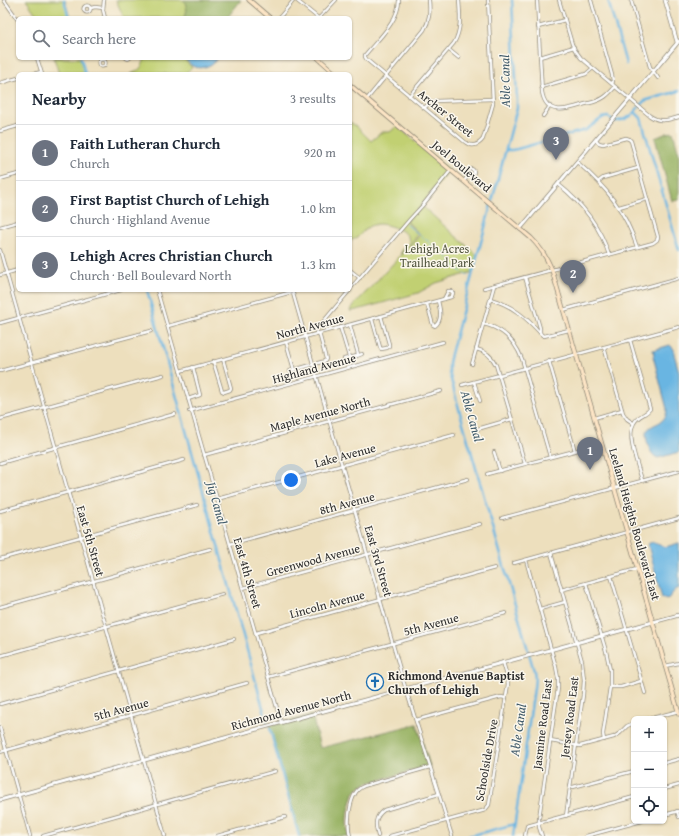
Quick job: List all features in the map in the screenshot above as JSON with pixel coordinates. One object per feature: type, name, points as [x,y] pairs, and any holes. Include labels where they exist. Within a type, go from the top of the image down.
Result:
[{"type":"main road","points":[[249,0],[268,16]]},
{"type":"main road","points":[[320,60],[334,72]]},
{"type":"main road","name":"Joel Boulevard","points":[[352,87],[520,229],[546,256],[552,270]]},
{"type":"main road","name":"Leeland Heights Boulevard East","points":[[552,270],[679,712]]},
{"type":"street","points":[[4,0],[16,17]]},
{"type":"street","points":[[104,0],[103,8],[105,16]]},
{"type":"street","points":[[281,16],[295,0],[315,16]]},
{"type":"street","points":[[321,16],[336,0]]},
{"type":"street","name":"Archer Street","points":[[399,0],[398,11],[394,19],[365,55],[365,57],[409,96],[470,145],[479,144],[483,139],[493,107],[488,0]]},
{"type":"street","points":[[367,99],[424,30],[430,16],[429,0]]},
{"type":"street","points":[[409,96],[455,40],[459,32],[460,0]]},
{"type":"street","points":[[537,0],[541,87],[545,102],[555,109],[564,110],[596,101],[606,96],[615,87]]},
{"type":"street","points":[[559,0],[574,47],[581,58],[656,120],[667,120],[679,117]]},
{"type":"street","points":[[591,0],[612,75],[612,84]]},
{"type":"street","points":[[631,0],[650,64],[658,78]]},
{"type":"street","points":[[520,229],[678,42],[665,0]]},
{"type":"street","points":[[91,8],[103,8]]},
{"type":"street","points":[[538,27],[565,20]]},
{"type":"street","points":[[540,57],[574,47]]},
{"type":"street","points":[[448,49],[459,58]]},
{"type":"street","points":[[38,60],[42,72]]},
{"type":"street","points":[[541,87],[586,74],[593,68]]},
{"type":"street","points":[[0,83],[16,79]]},
{"type":"street","points":[[424,108],[430,103],[434,102],[493,99]]},
{"type":"street","points":[[543,116],[550,106]]},
{"type":"street","points":[[0,131],[16,127]]},
{"type":"street","points":[[484,288],[654,243],[657,240],[658,237],[629,139],[603,144],[596,140]]},
{"type":"street","points":[[577,162],[611,195],[631,231],[636,247]]},
{"type":"street","points":[[598,181],[603,178],[638,168]]},
{"type":"street","points":[[352,288],[451,170]]},
{"type":"street","points":[[0,179],[16,175]]},
{"type":"street","points":[[464,181],[469,175]]},
{"type":"street","points":[[558,184],[572,195],[587,212],[600,233],[609,255]]},
{"type":"street","points":[[619,207],[647,199]]},
{"type":"street","points":[[0,227],[16,223]]},
{"type":"street","name":"East 5th Street","points":[[0,250],[164,836]]},
{"type":"street","points":[[0,275],[16,270]]},
{"type":"street","points":[[352,272],[360,278]]},
{"type":"street","points":[[525,277],[540,328],[540,334]]},
{"type":"street","points":[[563,310],[679,278]]},
{"type":"street","points":[[472,364],[494,286]]},
{"type":"street","points":[[0,323],[113,292]]},
{"type":"street","name":"East 4th Street","points":[[159,292],[190,411],[217,499],[281,722]]},
{"type":"street","points":[[168,326],[288,292]]},
{"type":"street","name":"East 3rd Street","points":[[292,292],[393,644],[452,836]]},
{"type":"street","points":[[290,371],[325,361],[326,359],[317,329],[348,292]]},
{"type":"street","name":"North Avenue","points":[[180,371],[444,299]]},
{"type":"street","points":[[490,299],[503,303],[518,312],[542,336],[569,330]]},
{"type":"street","points":[[427,304],[433,325],[435,326],[438,323],[441,312],[438,301]]},
{"type":"street","points":[[381,316],[389,344],[388,347]]},
{"type":"street","points":[[372,319],[381,349],[393,346]]},
{"type":"street","points":[[483,324],[497,329],[510,339],[519,352],[550,457]]},
{"type":"street","points":[[350,325],[358,354],[357,355]]},
{"type":"street","points":[[462,385],[679,326]]},
{"type":"street","points":[[340,327],[350,357]]},
{"type":"street","points":[[0,371],[151,330]]},
{"type":"street","points":[[630,340],[650,409],[649,412],[639,416],[633,423],[631,430],[631,438],[642,480]]},
{"type":"street","points":[[286,342],[294,370]]},
{"type":"street","name":"Highland Avenue","points":[[190,411],[443,342]]},
{"type":"street","points":[[604,347],[622,410],[626,418],[633,423]]},
{"type":"street","points":[[476,349],[486,352],[492,357],[496,365],[525,464]]},
{"type":"street","points":[[344,359],[362,354]]},
{"type":"street","points":[[213,361],[222,391],[224,392],[230,390],[231,388],[223,359]]},
{"type":"street","points":[[550,362],[575,451]]},
{"type":"street","points":[[188,399],[200,395],[193,367]]},
{"type":"street","points":[[0,419],[163,375]]},
{"type":"street","points":[[474,382],[480,401]]},
{"type":"street","name":"Maple Avenue North","points":[[204,455],[441,391]]},
{"type":"street","points":[[594,418],[622,410]]},
{"type":"street","points":[[0,463],[175,414]]},
{"type":"street","points":[[474,430],[512,419]]},
{"type":"street","name":"Lake Avenue","points":[[217,499],[454,435]]},
{"type":"street","points":[[488,474],[601,444]]},
{"type":"street","points":[[494,452],[500,471]]},
{"type":"street","points":[[0,511],[184,460]]},
{"type":"street","points":[[502,518],[679,471]]},
{"type":"street","name":"8th Avenue","points":[[230,544],[468,479]]},
{"type":"street","points":[[0,559],[197,505]]},
{"type":"street","points":[[514,563],[679,518]]},
{"type":"street","name":"Greenwood Avenue","points":[[243,588],[480,524]]},
{"type":"street","points":[[0,608],[210,549]]},
{"type":"street","name":"Jersey Road East","points":[[551,553],[582,661],[584,680],[566,816]]},
{"type":"street","name":"Jasmine Road East","points":[[526,560],[558,673],[558,683],[539,818],[539,827],[542,836]]},
{"type":"street","name":"Lincoln Avenue","points":[[256,633],[495,568]]},
{"type":"street","points":[[561,590],[637,570]]},
{"type":"street","points":[[611,576],[645,693]]},
{"type":"street","points":[[586,583],[609,667],[610,687],[603,734],[604,740]]},
{"type":"street","points":[[0,656],[223,594]]},
{"type":"street","points":[[540,609],[565,602]]},
{"type":"street","name":"5th Avenue","points":[[268,677],[506,613]]},
{"type":"street","name":"Richmond Avenue North","points":[[0,800],[679,614]]},
{"type":"street","points":[[0,704],[234,639]]},
{"type":"street","name":"Schoolside Drive","points":[[390,836],[482,811],[489,805],[508,681],[503,662]]},
{"type":"street","points":[[665,666],[679,663]]},
{"type":"street","points":[[610,687],[624,686],[641,681]]},
{"type":"street","name":"5th Avenue","points":[[0,752],[247,683]]},
{"type":"street","points":[[416,720],[501,697],[506,698]]},
{"type":"street","points":[[661,716],[679,712]]},
{"type":"street","points":[[550,741],[580,746],[617,735],[631,724]]},
{"type":"street","points":[[0,728],[30,836]]},
{"type":"street","points":[[667,762],[679,759]]},
{"type":"street","points":[[350,836],[348,821],[352,804],[358,789],[365,785],[430,767]]},
{"type":"street","points":[[43,836],[276,771]]},
{"type":"street","points":[[570,787],[631,772]]},
{"type":"street","points":[[667,788],[679,785]]},
{"type":"street","points":[[378,836],[376,820],[379,814],[384,810],[439,794]]},
{"type":"street","points":[[525,836],[527,826],[631,798]]},
{"type":"street","points":[[667,814],[678,811],[679,817]]},
{"type":"street","points":[[217,836],[285,817]]},
{"type":"street","points":[[586,836],[631,824]]},
{"type":"green space","points":[[26,0],[65,0],[69,16],[38,16]]},
{"type":"green space","points":[[116,0],[184,0],[187,11],[185,16],[123,16]]},
{"type":"green space","points":[[184,0],[241,0],[229,16],[185,16],[187,9]]},
{"type":"green space","points":[[55,60],[81,60],[84,72],[58,72]]},
{"type":"green space","points":[[144,60],[185,60],[192,67],[187,72],[135,72],[140,69]]},
{"type":"green space","points":[[352,123],[371,141],[382,132],[390,132],[397,126],[449,170],[420,207],[406,221],[418,235],[400,255],[402,250],[409,242],[407,235],[404,232],[389,226],[376,224],[370,226],[353,240]]},
{"type":"green space","points":[[673,132],[679,154],[679,200],[672,201],[655,138]]},
{"type":"green space","name":"Lehigh Acres Trailhead Park","points":[[422,206],[477,255],[473,272],[436,283],[418,293],[350,311],[420,235],[407,221]]},
{"type":"green space","points":[[312,715],[320,748],[417,724],[430,766],[368,783],[360,787],[354,793],[347,817],[349,836],[299,836],[269,726]]},
{"type":"water","points":[[186,60],[216,60],[208,66],[201,68],[192,66]]},
{"type":"water","points":[[670,345],[674,349],[679,372],[679,452],[658,458],[650,451],[647,443],[646,432],[652,426],[662,421],[667,409],[653,356],[653,350]]},
{"type":"water","points":[[652,542],[665,547],[679,543],[679,588],[675,590],[667,600],[662,598],[648,545]]},
{"type":"waterway","name":"Jig Canal","points":[[64,0],[68,16]]},
{"type":"waterway","name":"Able Canal","points":[[512,0],[517,108],[451,354],[449,372],[535,678],[513,836]]},
{"type":"waterway","points":[[608,0],[626,64]]},
{"type":"waterway","name":"Jig Canal","points":[[82,60],[84,72]]},
{"type":"waterway","points":[[640,106],[644,101],[679,91]]},
{"type":"waterway","points":[[506,150],[517,149],[586,130],[602,118],[608,117],[615,121],[625,119],[631,116],[638,108]]},
{"type":"waterway","points":[[635,112],[641,118],[679,250]]},
{"type":"waterway","points":[[407,225],[429,242]]},
{"type":"waterway","points":[[430,244],[446,254],[448,258]]},
{"type":"waterway","points":[[450,262],[462,272]]},
{"type":"waterway","points":[[465,274],[471,276]]},
{"type":"waterway","name":"Jig Canal","points":[[148,292],[267,722]]},
{"type":"waterway","name":"Jig Canal","points":[[270,729],[299,836]]},
{"type":"waterway","name":"Jig Canal","points":[[469,836],[515,824]]},
{"type":"place","name":"Lehigh Acres Christian Church","points":[[556,160]]},
{"type":"place","name":"First Baptist Church of Lehigh","points":[[573,293]]},
{"type":"place","name":"Faith Lutheran Church","points":[[590,470]]},
{"type":"place","name":"Richmond Avenue Baptist Church of Lehigh","points":[[375,682]]}]
